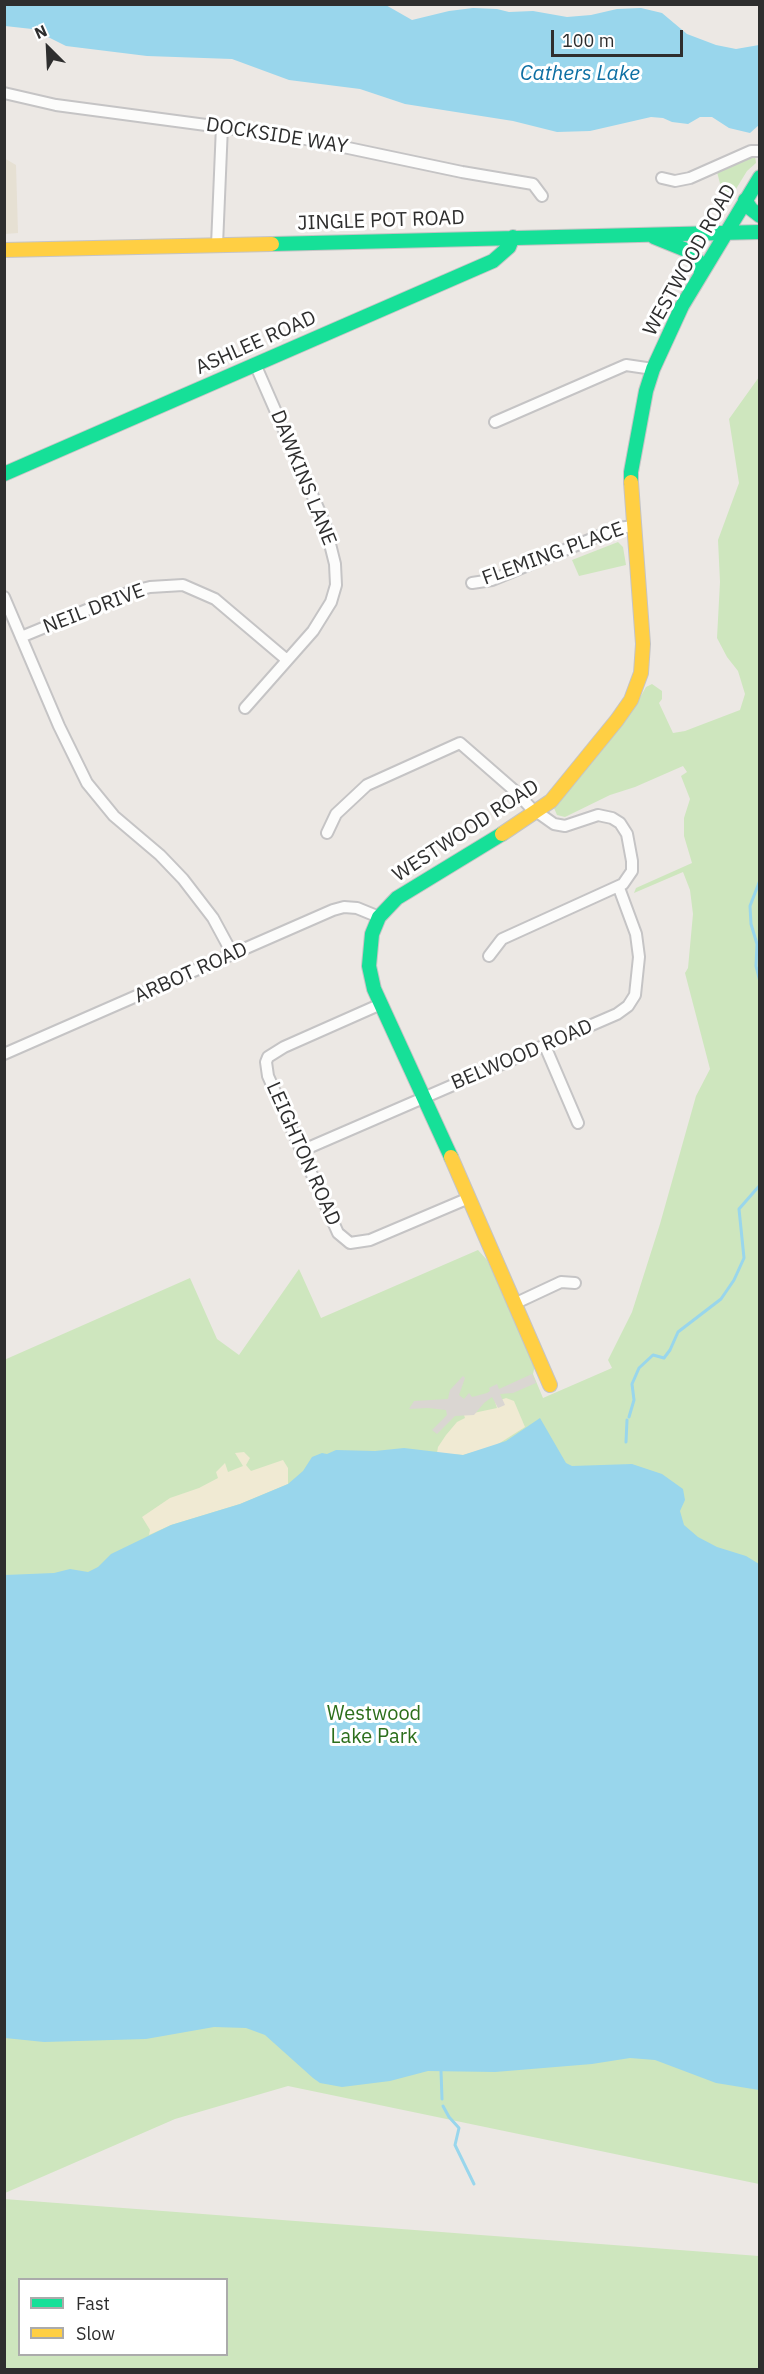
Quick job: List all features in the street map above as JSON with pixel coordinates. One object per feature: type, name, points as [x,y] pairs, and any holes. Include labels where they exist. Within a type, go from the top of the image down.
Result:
[{"type":"street","name":"DOCKSIDE WAY","points":[[4,93],[56,105],[296,137],[452,170],[533,184],[542,196]]},
{"type":"street","points":[[217,245],[222,126]]},
{"type":"street","points":[[662,178],[675,181],[690,178],[751,151],[759,150]]},
{"type":"street","name":"WESTWOOD ROAD","points":[[550,1385],[370,977],[368,960],[372,934],[379,917],[402,894],[538,812],[561,790],[617,720],[637,687],[641,673],[643,644],[631,481],[642,410],[653,369],[672,325],[701,272],[759,177]]},
{"type":"street","points":[[745,200],[759,216]]},
{"type":"street","name":"JINGLE POT ROAD","points":[[4,250],[759,232]]},
{"type":"street","points":[[648,235],[691,252],[698,261],[701,272]]},
{"type":"street","name":"ASHLEE ROAD","points":[[4,474],[487,263],[503,253],[513,237]]},
{"type":"street","points":[[482,238],[490,245],[493,252],[487,263]]},
{"type":"street","name":"DAWKINS LANE","points":[[245,708],[314,631],[331,602],[336,585],[335,564],[325,524],[255,364]]},
{"type":"street","points":[[495,422],[626,365],[653,369]]},
{"type":"street","name":"FLEMING PLACE","points":[[472,583],[492,580],[618,528],[634,526]]},
{"type":"street","name":"NEIL DRIVE","points":[[21,637],[130,592],[150,587],[183,585],[214,599],[287,660]]},
{"type":"street","points":[[4,597],[74,760],[87,783],[114,816],[160,855],[183,879],[213,918],[233,955]]},
{"type":"street","points":[[327,833],[336,814],[367,785],[460,743],[538,812],[559,826],[598,814],[612,818],[620,824],[627,834],[632,861],[628,878],[619,888],[502,939],[489,956]]},
{"type":"street","name":"BELWOOD ROAD","points":[[302,1151],[545,1046],[616,1014],[628,1006],[635,995],[639,957],[636,934],[619,888]]},
{"type":"street","name":"ARBOT ROAD","points":[[4,1054],[339,908],[357,908],[379,917]]},
{"type":"street","name":"LEIGHTON ROAD","points":[[381,1004],[284,1047],[268,1057],[266,1067],[338,1233],[350,1243],[378,1238],[469,1198]]},
{"type":"street","points":[[545,1046],[578,1123]]},
{"type":"street","points":[[514,1304],[561,1282],[575,1283]]},
{"type":"shaded area","points":[[4,158],[16,165],[18,233],[5,234]]},
{"type":"shaded area","points":[[532,1374],[536,1383],[513,1393],[500,1394],[505,1405],[498,1408],[492,1397],[474,1415],[455,1416],[437,1434],[432,1430],[447,1415],[446,1410],[409,1409],[414,1401],[448,1399],[450,1390],[463,1376],[465,1378],[459,1395],[464,1399],[469,1393],[472,1397],[487,1393],[490,1391],[489,1388],[497,1384],[499,1389]]},
{"type":"green space","points":[[755,156],[756,163],[747,171],[728,202],[725,202],[717,172]]},
{"type":"green space","name":"Westwood Lake Park","points":[[759,377],[759,2184],[288,2086],[175,2119],[5,2193],[4,1360],[190,1278],[217,1339],[239,1355],[299,1269],[321,1318],[478,1250],[487,1260],[495,1276],[535,1365],[533,1374],[543,1398],[612,1368],[608,1360],[632,1312],[660,1224],[696,1096],[710,1069],[685,973],[688,968],[693,914],[690,890],[683,872],[634,893],[636,888],[692,863],[684,836],[684,818],[690,799],[681,776],[687,772],[683,766],[610,795],[565,817],[557,815],[554,808],[637,703],[646,687],[652,684],[662,691],[662,699],[659,703],[673,733],[685,731],[740,710],[745,694],[738,671],[717,638],[720,582],[718,540],[739,483],[729,419]]},
{"type":"green space","points":[[618,542],[623,547],[626,565],[579,576],[572,560]]},
{"type":"green space","points":[[4,2199],[759,2256],[759,2369],[5,2369]]},
{"type":"sand","points":[[506,1398],[514,1401],[525,1427],[495,1446],[463,1455],[437,1453],[446,1435],[457,1422],[465,1418],[464,1415],[497,1408],[495,1402]]},
{"type":"sand","points":[[244,1452],[250,1458],[246,1465],[251,1471],[283,1460],[288,1468],[288,1484],[240,1504],[171,1525],[149,1535],[150,1530],[142,1517],[170,1498],[199,1488],[218,1478],[216,1472],[225,1463],[228,1472],[243,1466],[235,1453]]},
{"type":"water","name":"Cathers Lake","points":[[5,4],[384,4],[412,20],[473,8],[509,12],[533,11],[567,17],[591,15],[617,9],[641,8],[662,13],[687,34],[716,45],[736,49],[759,45],[759,125],[750,133],[729,128],[712,117],[700,117],[688,124],[651,117],[590,131],[557,132],[513,121],[405,104],[360,89],[289,80],[232,59],[147,56],[66,46],[32,29],[5,26]]},
{"type":"water","name":"Westwood Lake Park","points":[[540,1418],[566,1463],[572,1466],[632,1464],[662,1474],[683,1489],[685,1500],[680,1511],[684,1525],[698,1537],[717,1547],[746,1556],[759,1564],[759,2090],[716,2083],[655,2060],[630,2058],[592,2064],[495,2072],[428,2071],[390,2081],[342,2087],[320,2083],[265,2035],[246,2028],[214,2027],[146,2039],[44,2042],[5,2038],[5,1575],[54,1573],[70,1569],[88,1572],[98,1567],[111,1554],[171,1525],[240,1504],[288,1484],[303,1471],[312,1457],[322,1453],[327,1454],[336,1450],[375,1451],[404,1448],[463,1455],[506,1441]]},
{"type":"waterway","points":[[760,880],[750,906],[751,924],[757,944],[756,966],[760,982]]},
{"type":"waterway","points":[[629,1417],[634,1400],[632,1384],[639,1368],[653,1355],[664,1358],[678,1332],[721,1299],[734,1280],[744,1258],[739,1209],[760,1185]]},
{"type":"waterway","points":[[626,1442],[627,1420]]},
{"type":"waterway","points":[[441,2071],[442,2099]]},
{"type":"waterway","points":[[443,2106],[459,2128],[455,2145],[474,2184]]},
{"type":"traffic: fast","points":[[631,482],[646,391],[653,369],[682,306],[760,177]]},
{"type":"traffic: fast","points":[[745,200],[760,216]]},
{"type":"traffic: fast","points":[[272,244],[760,232]]},
{"type":"traffic: fast","points":[[4,474],[493,261],[509,247],[513,237]]},
{"type":"traffic: fast","points":[[654,237],[691,252],[698,261],[701,272]]},
{"type":"traffic: fast","points":[[451,1157],[374,989],[369,966],[372,934],[379,917],[397,898],[502,834]]},
{"type":"traffic: slow","points":[[4,250],[272,244]]},
{"type":"traffic: slow","points":[[502,834],[551,801],[617,720],[631,700],[641,673],[643,644],[631,482]]},
{"type":"traffic: slow","points":[[451,1157],[550,1385]]}]
